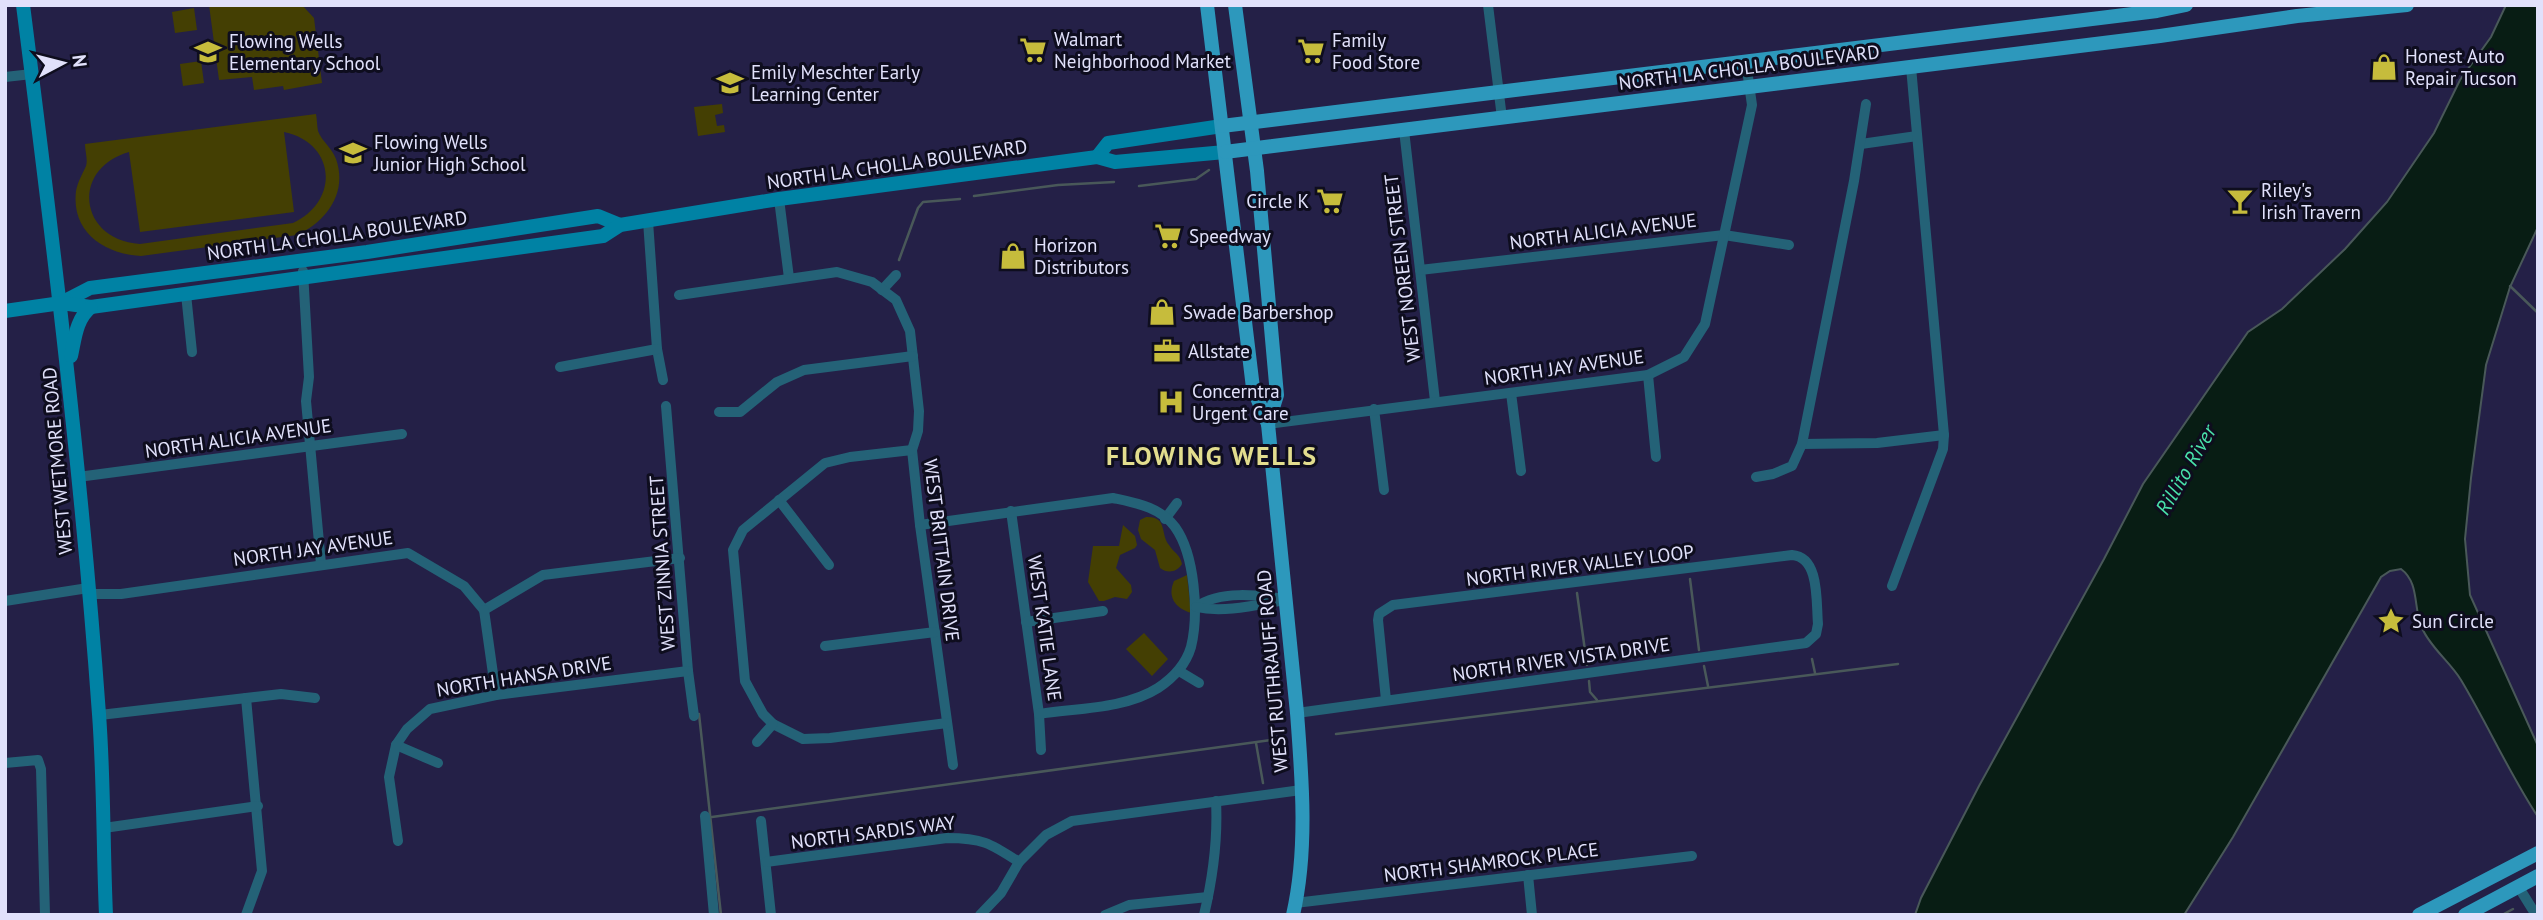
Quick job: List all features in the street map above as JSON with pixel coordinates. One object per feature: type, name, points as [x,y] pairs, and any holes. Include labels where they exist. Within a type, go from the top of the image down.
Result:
[{"type":"main road","name":"WEST RUTHRAUFF ROAD","points":[[1207,5],[1253,388],[1268,424],[1297,713],[1301,845],[1294,909]]},
{"type":"main road","name":"WEST RUTHRAUFF ROAD","points":[[1235,5],[1255,149],[1277,395],[1268,424]]},
{"type":"main road","name":"NORTH LA CHOLLA BOULEVARD","points":[[1222,126],[1746,63],[2157,11],[2186,5]]},
{"type":"main road","name":"NORTH LA CHOLLA BOULEVARD","points":[[1225,152],[2160,36],[2297,16],[2397,6]]},
{"type":"main road","points":[[2419,915],[2538,853]]},
{"type":"main road","points":[[2465,915],[2538,876]]},
{"type":"street","name":"WEST WETMORE ROAD","points":[[23,5],[68,367],[100,715],[106,915]]},
{"type":"street","points":[[1488,5],[1502,118]]},
{"type":"street","name":"NORTH JAY AVENUE","points":[[1268,424],[1648,375],[1684,357],[1705,324],[1752,105],[1746,63]]},
{"type":"street","points":[[1892,586],[1943,449],[1944,435],[1912,67]]},
{"type":"street","points":[[5,77],[32,74]]},
{"type":"street","points":[[1756,477],[1792,466],[1802,444],[1861,144],[1866,104]]},
{"type":"street","name":"NORTH LA CHOLLA BOULEVARD","points":[[1097,157],[1108,142],[1222,126]]},
{"type":"street","name":"WEST NOREEN STREET","points":[[1404,130],[1435,401]]},
{"type":"street","points":[[1861,144],[1917,136]]},
{"type":"street","name":"NORTH LA CHOLLA BOULEVARD","points":[[5,310],[61,303],[91,307],[603,236],[620,225],[779,198],[1097,157],[1115,162],[1225,152]]},
{"type":"street","points":[[779,198],[789,278]]},
{"type":"street","name":"NORTH LA CHOLLA BOULEVARD","points":[[61,303],[90,288],[367,252],[598,216],[620,225]]},
{"type":"street","points":[[648,221],[657,349],[663,380]]},
{"type":"street","name":"NORTH ALICIA AVENUE","points":[[1420,270],[1724,235],[1789,245]]},
{"type":"street","points":[[301,260],[304,278],[309,445],[321,564]]},
{"type":"street","points":[[679,295],[837,272],[872,282],[883,290],[896,275]]},
{"type":"street","name":"WEST BRITTAIN DRIVE","points":[[883,290],[896,300],[910,331],[919,411],[918,431],[912,450],[953,765]]},
{"type":"street","points":[[186,294],[191,352]]},
{"type":"street","points":[[68,367],[79,321],[91,307]]},
{"type":"street","points":[[560,367],[657,349]]},
{"type":"street","points":[[719,412],[740,412],[778,382],[804,370],[913,356]]},
{"type":"street","points":[[1648,375],[1656,457]]},
{"type":"street","points":[[1511,393],[1521,471]]},
{"type":"street","name":"WEST ZINNIA STREET","points":[[666,406],[694,716]]},
{"type":"street","points":[[1374,409],[1384,490]]},
{"type":"street","name":"NORTH ALICIA AVENUE","points":[[78,477],[402,433]]},
{"type":"street","points":[[1802,444],[1877,443],[1944,435]]},
{"type":"street","points":[[912,450],[849,457],[825,463],[743,530],[733,550],[745,681],[763,714],[773,724],[803,739],[947,723]]},
{"type":"street","points":[[920,525],[1113,498],[1143,504],[1175,527],[1187,553],[1196,607],[1191,648],[1179,671],[1134,700],[1039,714]]},
{"type":"street","points":[[779,500],[829,565]]},
{"type":"street","points":[[1165,519],[1177,503]]},
{"type":"street","name":"WEST KATIE LANE","points":[[1011,511],[1039,714],[1041,750]]},
{"type":"street","name":"NORTH JAY AVENUE","points":[[5,601],[88,591],[121,594],[408,553],[464,586],[484,610]]},
{"type":"street","name":"NORTH RIVER VALLEY LOOP","points":[[1386,700],[1378,626],[1381,609],[1393,606],[1792,555],[1806,556],[1812,570],[1818,624]]},
{"type":"street","points":[[496,695],[484,610],[543,575],[680,558]]},
{"type":"street","points":[[1196,607],[1206,600],[1255,595],[1286,599]]},
{"type":"street","points":[[1026,622],[1103,611]]},
{"type":"street","name":"NORTH RIVER VISTA DRIVE","points":[[1297,713],[1799,645],[1818,639],[1818,624]]},
{"type":"street","points":[[825,646],[934,632]]},
{"type":"street","name":"NORTH HANSA DRIVE","points":[[398,841],[389,777],[396,745],[407,729],[430,709],[496,695],[688,671]]},
{"type":"street","points":[[1179,671],[1199,683]]},
{"type":"street","points":[[100,715],[288,694],[315,698]]},
{"type":"street","points":[[246,698],[262,871],[246,915]]},
{"type":"street","points":[[757,743],[773,724]]},
{"type":"street","points":[[396,745],[438,763]]},
{"type":"street","points":[[5,763],[38,760],[41,769],[45,915]]},
{"type":"street","points":[[980,915],[1001,893],[1019,862],[1046,835],[1072,821],[1301,790]]},
{"type":"street","points":[[1204,915],[1216,835],[1216,801]]},
{"type":"street","points":[[104,828],[258,806]]},
{"type":"street","points":[[705,816],[714,915]]},
{"type":"street","points":[[761,821],[771,915]]},
{"type":"street","name":"NORTH SARDIS WAY","points":[[766,863],[947,838],[972,838],[992,845],[1019,862]]},
{"type":"street","name":"NORTH SHAMROCK PLACE","points":[[1294,909],[1692,856]]},
{"type":"street","points":[[1528,876],[1532,915]]},
{"type":"street","points":[[2518,886],[2536,915]]},
{"type":"street","points":[[1105,915],[1129,905],[1208,897]]},
{"type":"shaded area","points":[[209,5],[302,5],[314,18],[322,83],[284,90],[283,86],[254,90],[252,77],[219,80]]},
{"type":"shaded area","points":[[194,8],[197,30],[175,33],[172,12]]},
{"type":"shaded area","points":[[201,61],[204,83],[183,86],[180,64]]},
{"type":"shaded area","points":[[722,104],[723,113],[715,115],[717,126],[724,125],[725,132],[698,136],[694,107]]},
{"type":"shaded area","points":[[316,114],[319,134],[336,159],[339,171],[337,195],[317,222],[297,235],[141,256],[128,254],[103,246],[93,239],[79,219],[76,191],[87,164],[85,144]],"holes":[[[284,132],[301,138],[314,148],[322,160],[326,173],[325,187],[319,201],[293,223],[140,244],[120,240],[104,230],[94,218],[90,188],[97,173],[110,161],[129,152],[140,232],[294,212]]]},
{"type":"shaded area","points":[[1146,517],[1158,519],[1161,523],[1166,541],[1180,558],[1180,567],[1169,571],[1160,568],[1155,550],[1141,539],[1138,530],[1140,520]]},
{"type":"shaded area","points":[[1123,525],[1135,536],[1137,545],[1120,555],[1116,568],[1131,585],[1132,592],[1127,599],[1115,597],[1099,601],[1088,582],[1093,546],[1119,546]]},
{"type":"shaded area","points":[[1187,575],[1191,613],[1177,605],[1171,592],[1174,581]]},
{"type":"shaded area","points":[[1144,633],[1168,659],[1152,676],[1126,649]]},
{"type":"water","name":"Rillito River","points":[[2506,5],[2538,5],[2538,227],[2510,287],[2486,365],[2465,539],[2470,595],[2538,746],[2538,817],[2461,680],[2426,635],[2419,621],[2411,581],[2401,569],[2390,571],[2381,577],[2233,837],[2184,915],[1915,915],[1921,898],[1979,786],[2143,484],[2248,332],[2282,309],[2345,249],[2387,202],[2434,133],[2460,80],[2491,37]]},
{"type":"waterway","points":[[1139,186],[1196,179],[1209,170]]},
{"type":"waterway","points":[[974,196],[1058,185],[1114,182]]},
{"type":"waterway","points":[[899,260],[918,208],[923,202],[960,199]]},
{"type":"waterway","points":[[2510,286],[2538,313]]},
{"type":"waterway","points":[[1690,579],[1699,650]]},
{"type":"waterway","points":[[1577,593],[1587,665]]},
{"type":"waterway","points":[[1812,659],[1815,673]]},
{"type":"waterway","points":[[1336,734],[1898,664]]},
{"type":"waterway","points":[[1704,666],[1708,686]]},
{"type":"waterway","points":[[1589,681],[1590,692],[1597,700]]},
{"type":"waterway","points":[[699,714],[721,915]]},
{"type":"waterway","points":[[712,817],[1271,740]]},
{"type":"waterway","points":[[1256,743],[1263,783]]},
{"type":"waterway","points":[[2502,915],[2513,909]]},
{"type":"place","name":"Walmart Neighborhood Market","points":[[1033,50]]},
{"type":"place","name":"Family Food Store","points":[[1311,51]]},
{"type":"place","name":"Flowing Wells Elementary School","points":[[208,52]]},
{"type":"place","name":"Honest Auto Repair Tucson","points":[[2384,67]]},
{"type":"place","name":"Emily Meschter Early Learning Center","points":[[730,83]]},
{"type":"place","name":"Flowing Wells Junior High School","points":[[353,153]]},
{"type":"place","name":"Circle K","points":[[1330,201]]},
{"type":"place","name":"Riley's Irish Travern","points":[[2240,201]]},
{"type":"place","name":"Speedway","points":[[1168,236]]},
{"type":"place","name":"Horizon Distributors","points":[[1013,256]]},
{"type":"place","name":"Swade Barbershop","points":[[1162,312]]},
{"type":"place","name":"Allstate","points":[[1167,351]]},
{"type":"place","name":"Concerntra Urgent Care","points":[[1171,402]]},
{"type":"place","name":"Sun Circle","points":[[2391,621]]},
{"type":"district","name":"FLOWING WELLS","points":[[1212,456]]}]
